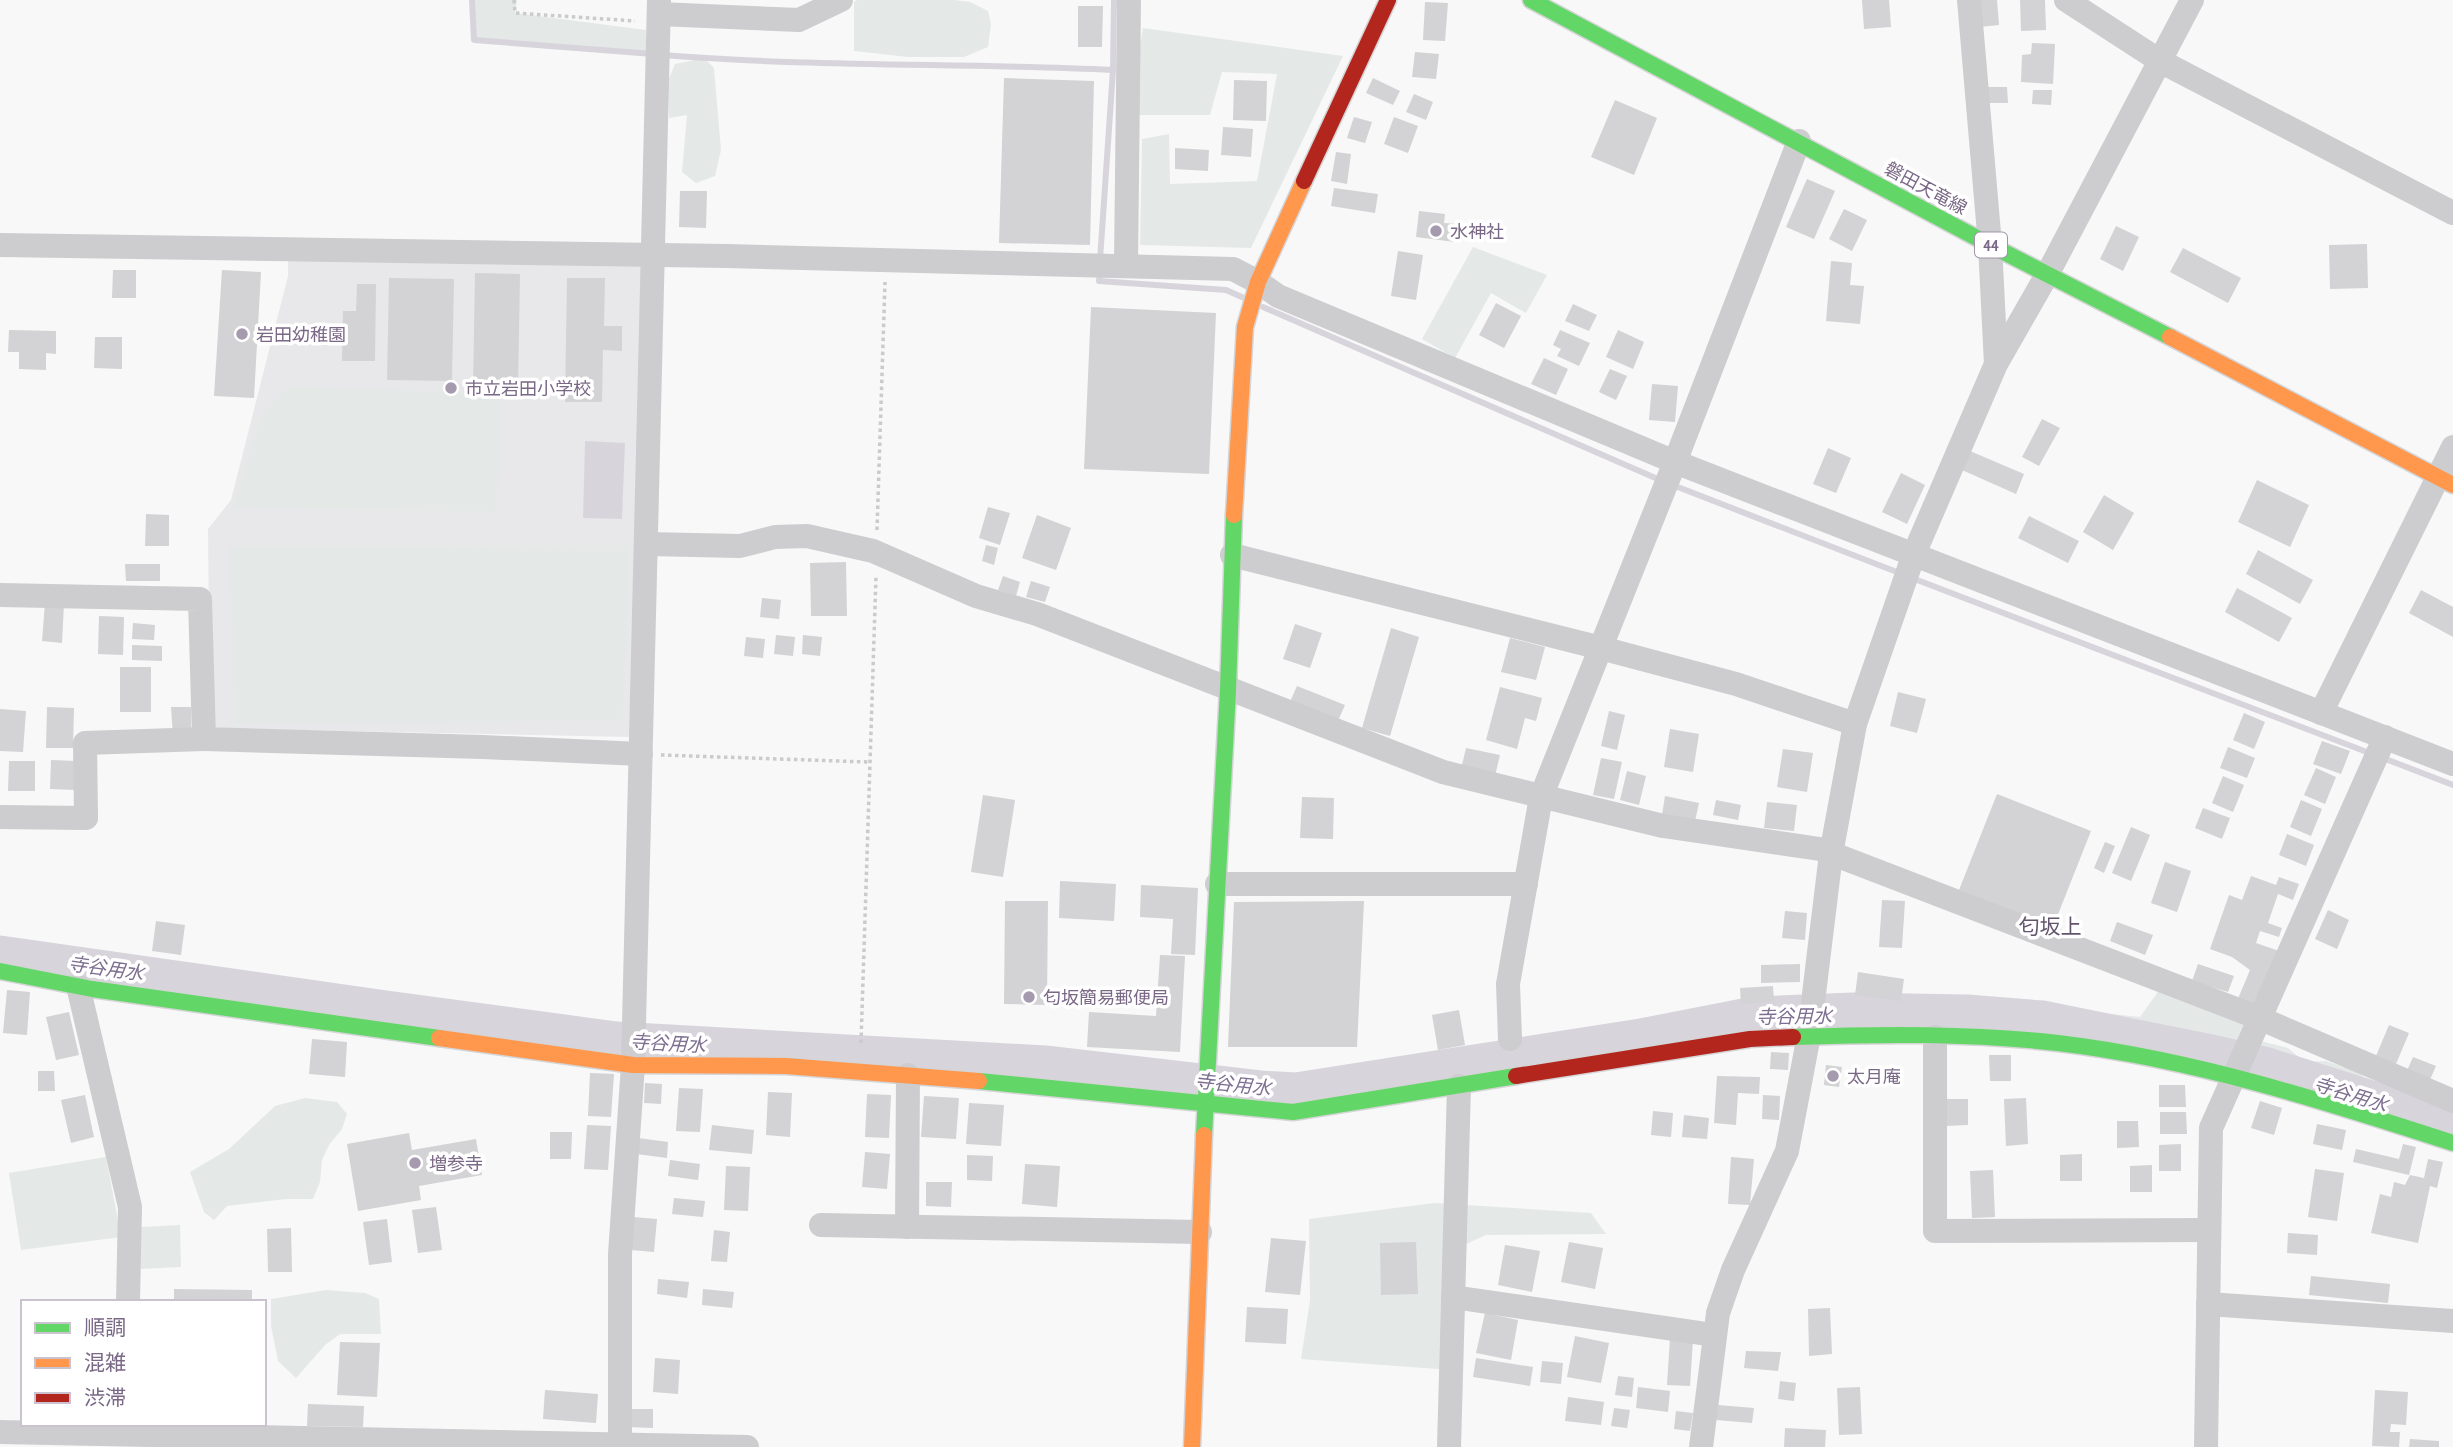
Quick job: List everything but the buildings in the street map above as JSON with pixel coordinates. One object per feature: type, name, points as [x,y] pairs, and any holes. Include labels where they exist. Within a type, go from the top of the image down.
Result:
[{"type":"street","points":[[620,1444],[620,1254],[633,1065],[659,12],[799,20],[841,0]]},
{"type":"street","points":[[1126,265],[1129,0]]},
{"type":"street","points":[[1192,1447],[1205,1105],[1245,327],[1258,282],[1388,0]]},
{"type":"street","name":"磐田天竜線","points":[[1531,0],[1990,245],[2445,481]]},
{"type":"street","points":[[1969,0],[1990,245],[1996,365]]},
{"type":"street","points":[[2066,0],[2160,61],[2453,213]]},
{"type":"street","points":[[1701,1447],[1718,1313],[1733,1269],[1787,1151],[1809,1035],[1831,853],[1855,724],[1914,554],[1996,365],[2048,273],[2192,0]]},
{"type":"street","points":[[1510,1040],[1508,984],[1541,797],[1799,141]]},
{"type":"street","points":[[0,244],[655,254],[1233,269],[1278,296],[1675,462],[2453,764]]},
{"type":"street","points":[[2321,713],[2445,481],[2453,447]]},
{"type":"street","points":[[647,544],[740,546],[775,537],[807,536],[844,542],[876,552],[976,596],[1037,614],[1443,772],[1663,826],[1820,849],[2259,1018],[2453,1101]]},
{"type":"street","points":[[1232,555],[1745,687],[1855,724]]},
{"type":"street","points":[[0,595],[200,599],[204,739]]},
{"type":"street","points":[[2206,1447],[2211,1128],[2385,737]]},
{"type":"street","points":[[0,817],[86,818],[85,743],[204,739],[641,754]]},
{"type":"street","points":[[1217,884],[1526,884]]},
{"type":"street","points":[[0,971],[78,986],[633,1065],[786,1066],[1035,1085],[1205,1105],[1293,1112],[1750,1039],[1809,1035],[2020,1039],[2078,1046],[2232,1076],[2453,1143]]},
{"type":"street","points":[[78,986],[130,1208],[128,1300]]},
{"type":"street","points":[[1935,1037],[1936,1231],[2209,1230]]},
{"type":"street","points":[[907,1227],[908,1075]]},
{"type":"street","points":[[1449,1447],[1459,1086]]},
{"type":"street","points":[[821,1225],[1200,1232]]},
{"type":"street","points":[[1453,1297],[1714,1335]]},
{"type":"street","points":[[2208,1304],[2453,1321]]},
{"type":"street","points":[[0,1432],[124,1429],[747,1447]]},
{"type":"path","points":[[514,0],[515,13],[659,12]]},
{"type":"path","points":[[861,1043],[885,259]]},
{"type":"path","points":[[641,754],[868,762]]},
{"type":"shaded area","points":[[474,0],[517,0],[515,13],[646,30],[646,54],[474,40]]},
{"type":"shaded area","points":[[854,2],[970,2],[988,11],[991,24],[988,47],[964,57],[908,57],[854,51]]},
{"type":"shaded area","points":[[1143,28],[1343,56],[1251,248],[1140,245],[1142,139],[1169,134],[1170,184],[1257,181],[1277,74],[1222,72],[1210,115],[1128,115]]},
{"type":"shaded area","points":[[704,58],[714,68],[721,150],[715,176],[696,183],[682,172],[687,115],[669,118],[668,81],[675,64]]},
{"type":"shaded area","points":[[1473,247],[1547,275],[1526,313],[1491,293],[1455,358],[1422,339]]},
{"type":"shaded area","name":"市立岩田小学校","points":[[288,259],[648,260],[630,737],[210,728],[208,529],[231,500],[288,276]]},
{"type":"shaded area","points":[[288,386],[501,394],[497,512],[233,508],[260,415]]},
{"type":"shaded area","points":[[585,441],[625,443],[622,519],[583,518]]},
{"type":"shaded area","points":[[631,545],[623,720],[233,724],[229,546]]},
{"type":"shaded area","points":[[2162,986],[2256,1022],[2257,1040],[2288,1048],[2305,1062],[2326,1061],[2360,1073],[2375,1089],[2412,1104],[2453,1112],[2453,1126],[1952,1023],[1951,997],[2140,1017]]},
{"type":"shaded area","points":[[305,1098],[337,1102],[347,1114],[342,1129],[329,1145],[322,1160],[320,1182],[313,1199],[286,1199],[227,1206],[214,1220],[204,1212],[190,1172],[229,1149],[275,1106]]},
{"type":"shaded area","points":[[106,1157],[121,1237],[21,1250],[9,1173]]},
{"type":"shaded area","points":[[1434,1203],[1591,1213],[1606,1234],[1486,1235],[1455,1249],[1451,1370],[1301,1359],[1310,1300],[1309,1219]]},
{"type":"shaded area","points":[[180,1225],[181,1267],[141,1269],[139,1227]]},
{"type":"shaded area","points":[[326,1290],[365,1293],[379,1299],[381,1334],[340,1334],[325,1345],[296,1378],[278,1361],[271,1326],[271,1299]]},
{"type":"waterway","points":[[472,0],[474,40],[653,54]]},
{"type":"waterway","points":[[1100,260],[1113,70],[1114,0]]},
{"type":"waterway","points":[[663,55],[776,61],[1113,70]]},
{"type":"waterway","points":[[1100,271],[1099,281],[1226,290],[1244,298]]},
{"type":"waterway","points":[[1263,307],[1660,480]]},
{"type":"waterway","points":[[1670,484],[1902,574]]},
{"type":"waterway","points":[[1912,578],[2372,754]]},
{"type":"waterway","points":[[2383,758],[2453,785]]},
{"type":"waterway","name":"寺谷用水","points":[[0,954],[616,1040],[1045,1064],[1296,1091],[1641,1037],[1754,1015],[1853,1011],[1967,1013],[2042,1019],[2264,1065],[2453,1125]]},
{"type":"traffic: fast","points":[[1531,0],[1990,245],[2170,337]]},
{"type":"traffic: fast","points":[[1204,1135],[1228,690],[1234,515]]},
{"type":"traffic: fast","points":[[0,971],[92,989],[439,1038]]},
{"type":"traffic: fast","points":[[1793,1037],[1959,1036],[2058,1043],[2108,1050],[2159,1059],[2258,1083],[2453,1143]]},
{"type":"traffic: fast","points":[[979,1081],[1293,1112],[1516,1076]]},
{"type":"traffic: slow","points":[[1234,515],[1245,327],[1258,282],[1304,181]]},
{"type":"traffic: slow","points":[[2170,337],[2453,485]]},
{"type":"traffic: slow","points":[[439,1038],[633,1065],[786,1066],[979,1081]]},
{"type":"traffic: slow","points":[[1192,1447],[1204,1135]]},
{"type":"traffic: jam","points":[[1304,181],[1388,0]]},
{"type":"traffic: jam","points":[[1516,1076],[1750,1039],[1793,1037]]},
{"type":"place","name":"水神社","points":[[1436,231]]},
{"type":"place","name":"岩田幼稚園","points":[[242,334]]},
{"type":"place","name":"市立岩田小学校","points":[[451,388]]},
{"type":"place","name":"匂坂簡易郵便局","points":[[1029,997]]},
{"type":"place","name":"太月庵","points":[[1833,1076]]},
{"type":"place","name":"増参寺","points":[[415,1163]]},
{"type":"district","name":"匂坂上","points":[[2050,926]]}]
